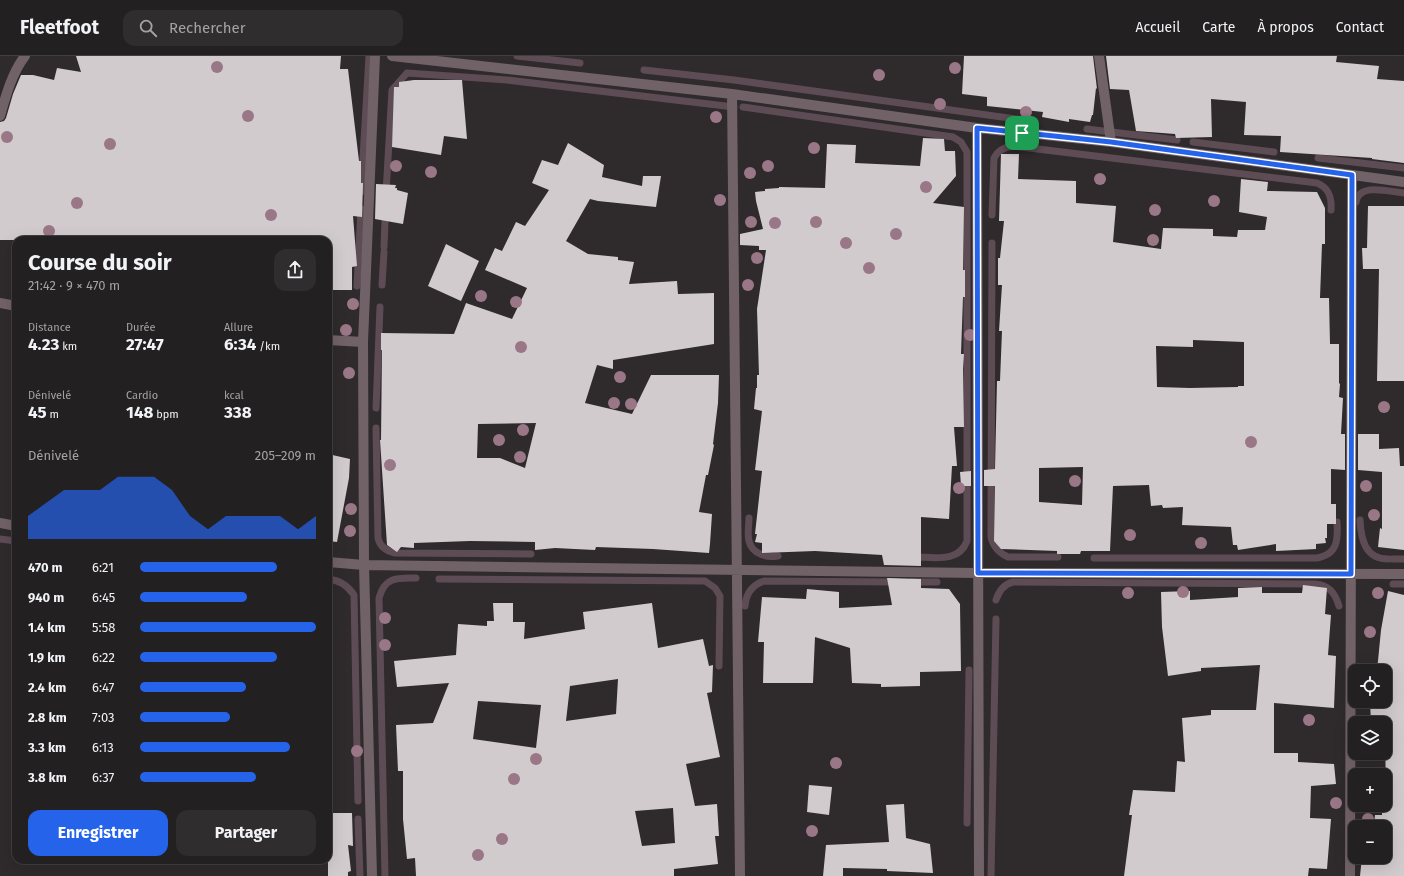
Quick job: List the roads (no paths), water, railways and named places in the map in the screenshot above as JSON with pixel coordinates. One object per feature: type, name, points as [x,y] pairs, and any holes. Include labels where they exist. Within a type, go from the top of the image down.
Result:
[{"type":"street","points":[[0,116],[8,90],[20,63],[25,56]]},
{"type":"street","points":[[372,876],[364,565],[363,342],[375,56]]},
{"type":"street","points":[[392,56],[732,94],[977,128],[1111,142],[1404,182]]},
{"type":"street","points":[[1099,56],[1111,142]]},
{"type":"street","points":[[732,94],[740,876]]},
{"type":"street","points":[[977,128],[979,876]]},
{"type":"street","points":[[1350,876],[1352,175]]},
{"type":"street","points":[[0,303],[12,305]]},
{"type":"street","points":[[332,340],[363,342]]},
{"type":"street","points":[[0,523],[12,525]]},
{"type":"street","points":[[332,562],[364,565],[978,573],[1404,574]]},
{"type":"waterway","points":[[361,192],[369,56]]},
{"type":"waterway","points":[[517,56],[580,63]]},
{"type":"waterway","points":[[644,70],[734,80],[1024,120]]},
{"type":"waterway","points":[[386,193],[392,90],[407,73],[507,80],[734,107]]},
{"type":"waterway","points":[[743,107],[953,137],[961,142],[967,152],[967,541],[963,548],[952,556],[938,558],[915,557]]},
{"type":"waterway","points":[[1087,129],[1177,140]]},
{"type":"waterway","points":[[1193,142],[1274,152]]},
{"type":"waterway","points":[[992,215],[994,158],[1002,149],[1013,146],[1317,183],[1327,190],[1331,201],[1331,210]]},
{"type":"waterway","points":[[1318,158],[1404,168]]},
{"type":"waterway","points":[[1356,202],[1358,196],[1369,190],[1404,193]]},
{"type":"waterway","points":[[357,286],[361,209]]},
{"type":"waterway","points":[[384,247],[385,221]]},
{"type":"waterway","points":[[992,243],[991,537],[997,549],[1008,557],[1058,557]]},
{"type":"waterway","points":[[382,285],[384,252]]},
{"type":"waterway","points":[[376,408],[380,307]]},
{"type":"waterway","points":[[376,428],[378,538],[380,544],[384,548],[395,553],[531,554]]},
{"type":"waterway","points":[[749,518],[748,538],[753,549],[765,556],[778,556]]},
{"type":"waterway","points":[[1360,520],[1363,541],[1369,552],[1374,556],[1388,559]]},
{"type":"waterway","points":[[1094,558],[1317,558],[1324,556],[1333,550],[1337,540],[1337,522]]},
{"type":"waterway","points":[[0,539],[12,540]]},
{"type":"waterway","points":[[1392,559],[1404,559]]},
{"type":"waterway","points":[[385,876],[379,598],[385,586],[389,582],[403,578],[416,578]]},
{"type":"waterway","points":[[439,579],[705,581],[715,588],[720,596],[719,666]]},
{"type":"waterway","points":[[332,580],[343,584],[354,595],[358,801]]},
{"type":"waterway","points":[[745,606],[750,590],[764,581],[897,582]]},
{"type":"waterway","points":[[911,582],[937,582]]},
{"type":"waterway","points":[[996,600],[1002,588],[1013,582],[1315,584],[1324,586],[1331,590],[1336,597],[1339,606]]},
{"type":"waterway","points":[[1393,584],[1404,584]]},
{"type":"waterway","points":[[991,876],[996,619]]},
{"type":"waterway","points":[[967,823],[969,670]]},
{"type":"waterway","points":[[358,819],[360,876]]}]
